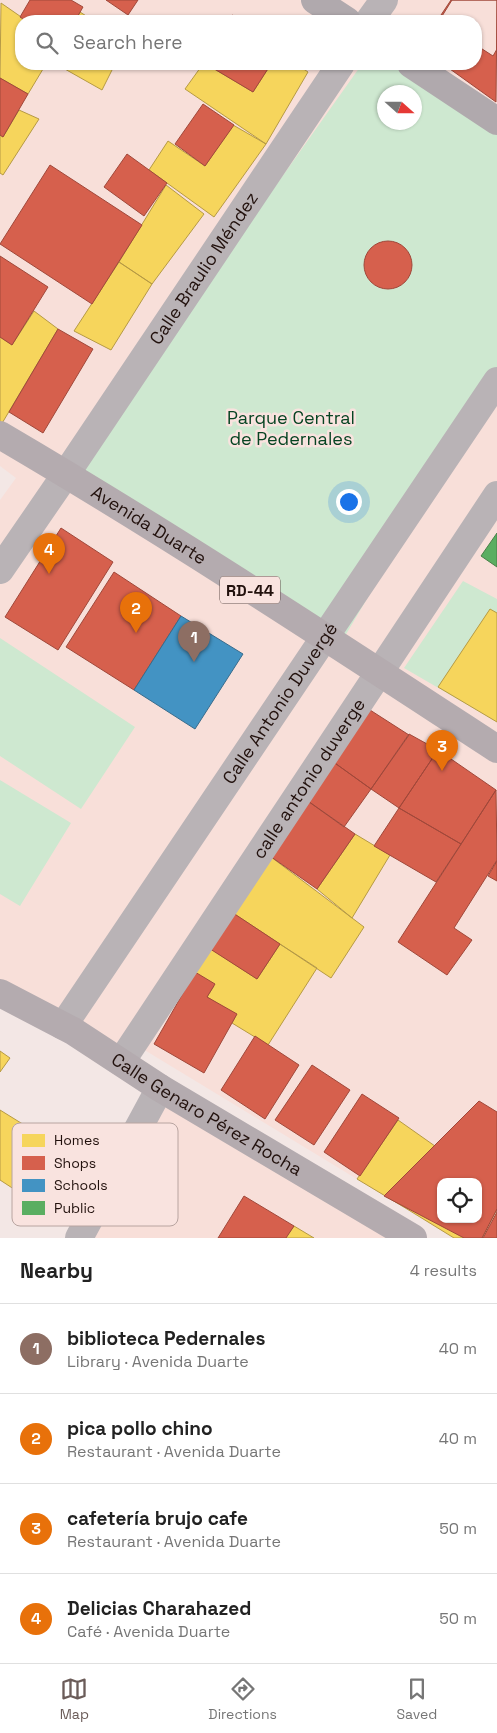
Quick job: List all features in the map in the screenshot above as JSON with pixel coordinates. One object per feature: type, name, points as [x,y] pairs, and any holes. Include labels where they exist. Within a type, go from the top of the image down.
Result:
[{"type":"main road","name":"Avenida Duarte","points":[[0,435],[66,474],[380,672],[497,749]]},
{"type":"main road","name":"Calle Genaro Pérez Rocha","points":[[0,993],[63,1026],[160,1088],[413,1238]]},
{"type":"street","points":[[315,0],[338,15]]},
{"type":"street","points":[[373,15],[384,0]]},
{"type":"street","name":"Calle Braulio Méndez","points":[[0,570],[337,70]]},
{"type":"street","points":[[420,70],[497,121]]},
{"type":"street","name":"Calle Antonio Duvergé","points":[[63,1026],[497,381]]},
{"type":"street","name":"calle antonio duverge","points":[[122,1062],[497,495]]},
{"type":"street","points":[[141,1123],[160,1088]]},
{"type":"street","points":[[79,1238],[85,1226]]},
{"type":"shaded area","points":[[0,0],[497,0],[497,1238],[454,1238],[133,1043],[121,1062],[0,995],[0,500],[16,478],[0,466]]},
{"type":"shaded area","points":[[163,1100],[393,1238],[88,1238],[95,1226],[178,1226],[178,1123],[150,1123]]},
{"type":"green space","name":"Parque Central de Pedernales","points":[[358,70],[410,70],[497,129],[497,387],[416,516],[342,641],[72,473]]},
{"type":"green space","points":[[463,581],[497,599],[497,722],[404,668]]},
{"type":"green space","points":[[0,638],[135,727],[81,809],[0,756]]},
{"type":"green space","points":[[0,780],[71,823],[20,906],[0,894]]},
{"type":"building: Homes","points":[[1,3],[18,15],[15,15],[15,70],[42,70],[28,94],[0,78]]},
{"type":"building: Homes","points":[[67,70],[112,70],[102,90]]},
{"type":"building: Homes","points":[[199,70],[216,70],[253,92],[267,70],[305,70],[308,72],[266,144],[185,89]]},
{"type":"building: Homes","points":[[19,110],[39,119],[3,175],[0,173],[0,135],[3,137]]},
{"type":"building: Homes","points":[[233,125],[266,144],[214,217],[149,170],[168,141],[205,166]]},
{"type":"building: Homes","points":[[166,185],[204,214],[152,284],[119,262]]},
{"type":"building: Homes","points":[[119,262],[152,284],[111,350],[74,331]]},
{"type":"building: Homes","points":[[34,311],[58,329],[1,425],[0,337],[12,345]]},
{"type":"building: Homes","points":[[490,609],[497,613],[497,722],[438,687]]},
{"type":"building: Homes","points":[[355,834],[390,855],[352,918],[317,889]]},
{"type":"building: Homes","points":[[267,854],[364,927],[331,978],[227,909]]},
{"type":"building: Homes","points":[[280,944],[317,968],[268,1045],[232,1023],[236,1015],[207,997],[214,986],[188,970],[205,945],[257,979]]},
{"type":"building: Homes","points":[[0,1051],[10,1058],[0,1072]]},
{"type":"building: Homes","points":[[0,1110],[21,1123],[12,1123],[12,1188],[0,1180]]},
{"type":"building: Homes","points":[[398,1120],[442,1151],[407,1209],[357,1179]]},
{"type":"building: Homes","points":[[441,1152],[476,1178],[437,1178],[437,1223],[482,1223],[482,1183],[497,1194],[497,1209],[482,1238],[454,1238],[407,1209]]},
{"type":"building: Homes","points":[[294,1226],[314,1238],[285,1238]]},
{"type":"building: Shops","points":[[30,0],[71,0],[83,7],[78,15],[21,15]]},
{"type":"building: Shops","points":[[106,0],[138,0],[128,15]]},
{"type":"building: Shops","points":[[451,0],[497,0],[496,102],[451,70],[482,70],[482,15],[441,15]]},
{"type":"building: Shops","points":[[452,0],[497,0],[497,49],[493,56],[482,49],[482,15],[443,15]]},
{"type":"building: Shops","points":[[216,70],[267,70],[253,92]]},
{"type":"building: Shops","points":[[0,78],[28,94],[3,137],[0,135]]},
{"type":"building: Shops","points":[[203,104],[234,125],[205,166],[175,144]]},
{"type":"building: Shops","points":[[127,154],[167,183],[144,216],[104,187]]},
{"type":"building: Shops","points":[[50,165],[142,225],[92,304],[0,244]]},
{"type":"building: Shops","points":[[383,241],[393,241],[402,245],[408,251],[411,256],[411,274],[402,285],[393,289],[383,289],[374,285],[368,279],[364,270],[364,260],[368,251],[374,245]]},
{"type":"building: Shops","points":[[0,256],[48,287],[12,345],[0,337]]},
{"type":"building: Shops","points":[[58,329],[93,349],[43,433],[9,412]]},
{"type":"building: Shops","points":[[61,528],[113,562],[58,650],[5,617]]},
{"type":"building: Shops","points":[[114,572],[181,616],[134,690],[66,647]]},
{"type":"building: Shops","points":[[370,710],[409,735],[371,789],[332,761]]},
{"type":"building: Shops","points":[[409,734],[438,750],[399,808],[371,789]]},
{"type":"building: Shops","points":[[438,750],[496,790],[461,844],[399,808]]},
{"type":"building: Shops","points":[[332,761],[371,789],[344,827],[305,799]]},
{"type":"building: Shops","points":[[496,790],[497,860],[454,928],[472,940],[447,975],[398,942]]},
{"type":"building: Shops","points":[[305,799],[355,834],[317,889],[267,854]]},
{"type":"building: Shops","points":[[399,808],[461,844],[436,882],[374,846]]},
{"type":"building: Shops","points":[[497,861],[497,881],[488,876]]},
{"type":"building: Shops","points":[[227,909],[280,944],[257,979],[204,945]]},
{"type":"building: Shops","points":[[195,972],[215,984],[207,997],[237,1014],[204,1073],[154,1044]]},
{"type":"building: Shops","points":[[255,1036],[299,1065],[265,1119],[221,1090]]},
{"type":"building: Shops","points":[[312,1065],[350,1090],[314,1145],[275,1120]]},
{"type":"building: Shops","points":[[362,1094],[399,1118],[360,1176],[324,1152]]},
{"type":"building: Shops","points":[[479,1101],[497,1112],[497,1212],[483,1238],[464,1238],[384,1196]]},
{"type":"building: Shops","points":[[244,1196],[294,1226],[286,1238],[218,1238]]},
{"type":"building: Shops","points":[[497,1209],[497,1238],[482,1238]]},
{"type":"building: Schools","points":[[181,616],[243,654],[195,729],[134,690]]},
{"type":"building: Public","points":[[497,533],[497,567],[481,556]]},
{"type":"place","name":"Delicias Charahazed","points":[[49,574]]},
{"type":"place","name":"pica pollo chino","points":[[136,633]]},
{"type":"place","name":"biblioteca Pedernales","points":[[194,662]]},
{"type":"place","name":"cafetería brujo cafe","points":[[442,771]]}]
